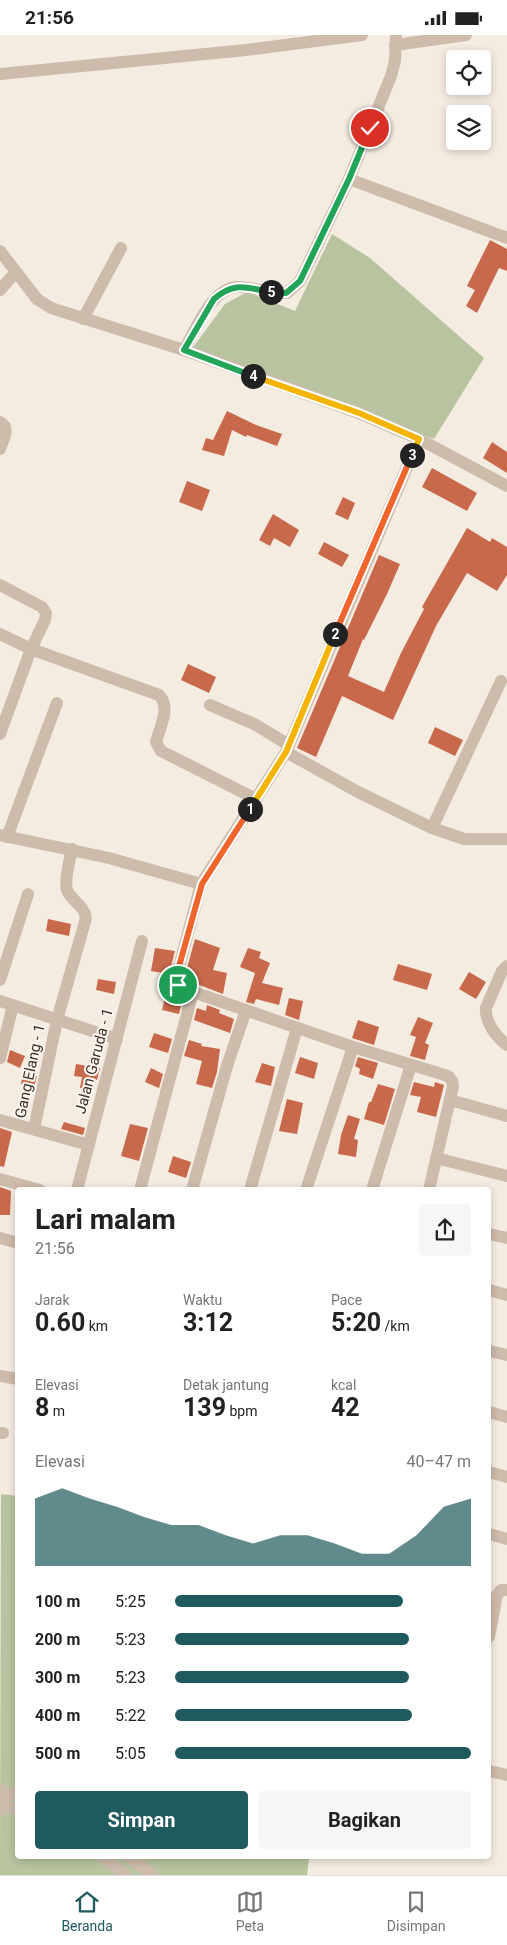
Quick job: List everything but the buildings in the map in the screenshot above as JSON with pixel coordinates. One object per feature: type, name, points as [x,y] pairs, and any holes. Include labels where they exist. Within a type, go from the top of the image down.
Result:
[{"type":"street","points":[[0,74],[246,51],[362,35]]},
{"type":"street","points":[[184,350],[214,299],[228,288],[239,287],[286,293],[300,281],[349,179],[392,76],[396,40],[466,35]]},
{"type":"street","points":[[349,179],[507,238]]},
{"type":"street","points":[[83,319],[121,247]]},
{"type":"street","points":[[0,251],[37,299],[51,308],[184,350],[359,413],[419,439],[507,486]]},
{"type":"street","points":[[0,290],[16,272]]},
{"type":"street","points":[[0,422],[7,429],[0,449]]},
{"type":"street","points":[[419,439],[287,748],[202,884],[176,982],[178,985],[193,992],[353,1047],[448,1076],[453,1086],[430,1187]]},
{"type":"street","points":[[0,585],[42,607],[46,613],[45,620],[31,649],[0,734]]},
{"type":"street","points":[[0,634],[31,649],[159,695],[163,699],[165,707],[156,742],[160,751],[256,799]]},
{"type":"street","points":[[432,828],[501,681]]},
{"type":"street","points":[[57,703],[4,836],[72,849],[202,884]]},
{"type":"street","points":[[210,705],[254,724],[287,748],[358,792],[432,828],[464,839],[507,839]]},
{"type":"street","name":"Gang Elang - 1","points":[[34,1129],[57,1020],[86,918],[85,911],[70,896],[66,886],[72,849]]},
{"type":"street","points":[[0,980],[28,894]]},
{"type":"street","name":"Jalan Garuda - 1","points":[[78,1187],[142,941]]},
{"type":"street","points":[[507,966],[502,971],[486,1008],[486,1018],[498,1037],[507,1045]]},
{"type":"street","points":[[141,1187],[193,992]]},
{"type":"street","points":[[0,1001],[117,1039]]},
{"type":"street","points":[[0,1058],[12,1005]]},
{"type":"street","points":[[193,1187],[227,1066],[246,1010]]},
{"type":"street","points":[[251,1187],[297,1027]]},
{"type":"street","points":[[307,1187],[353,1047]]},
{"type":"street","points":[[373,1187],[411,1065]]},
{"type":"street","points":[[450,1101],[507,1116]]},
{"type":"street","points":[[0,1120],[89,1145]]},
{"type":"street","points":[[436,1158],[507,1176]]},
{"type":"street","points":[[0,1179],[29,1187]]},
{"type":"street","points":[[491,1234],[507,1238]]},
{"type":"street","points":[[0,1238],[15,1242]]},
{"type":"street","points":[[491,1291],[507,1295]]},
{"type":"street","points":[[491,1351],[507,1355]]},
{"type":"street","points":[[0,1376],[15,1378]]},
{"type":"street","points":[[491,1413],[507,1417]]},
{"type":"street","points":[[491,1473],[507,1477]]},
{"type":"street","points":[[491,1535],[507,1539]]},
{"type":"street","points":[[491,1626],[497,1595],[501,1590],[507,1590]]},
{"type":"street","points":[[491,1771],[507,1775]]},
{"type":"street","points":[[15,1793],[2,1791],[2,1808],[15,1809]]},
{"type":"street","points":[[105,1859],[126,1875]]},
{"type":"street","points":[[132,1859],[153,1875]]},
{"type":"green space","points":[[332,234],[370,258],[484,358],[434,439],[191,350],[225,304],[247,292],[295,311]]},
{"type":"green space","points":[[1,1494],[15,1496],[15,1859],[309,1859],[307,1875],[0,1875]]},
{"type":"route","points":[[178,985],[176,977],[206,874],[286,752],[419,439],[359,413],[184,350],[214,299],[228,288],[239,287],[286,293],[300,281],[349,179],[370,128]]}]
